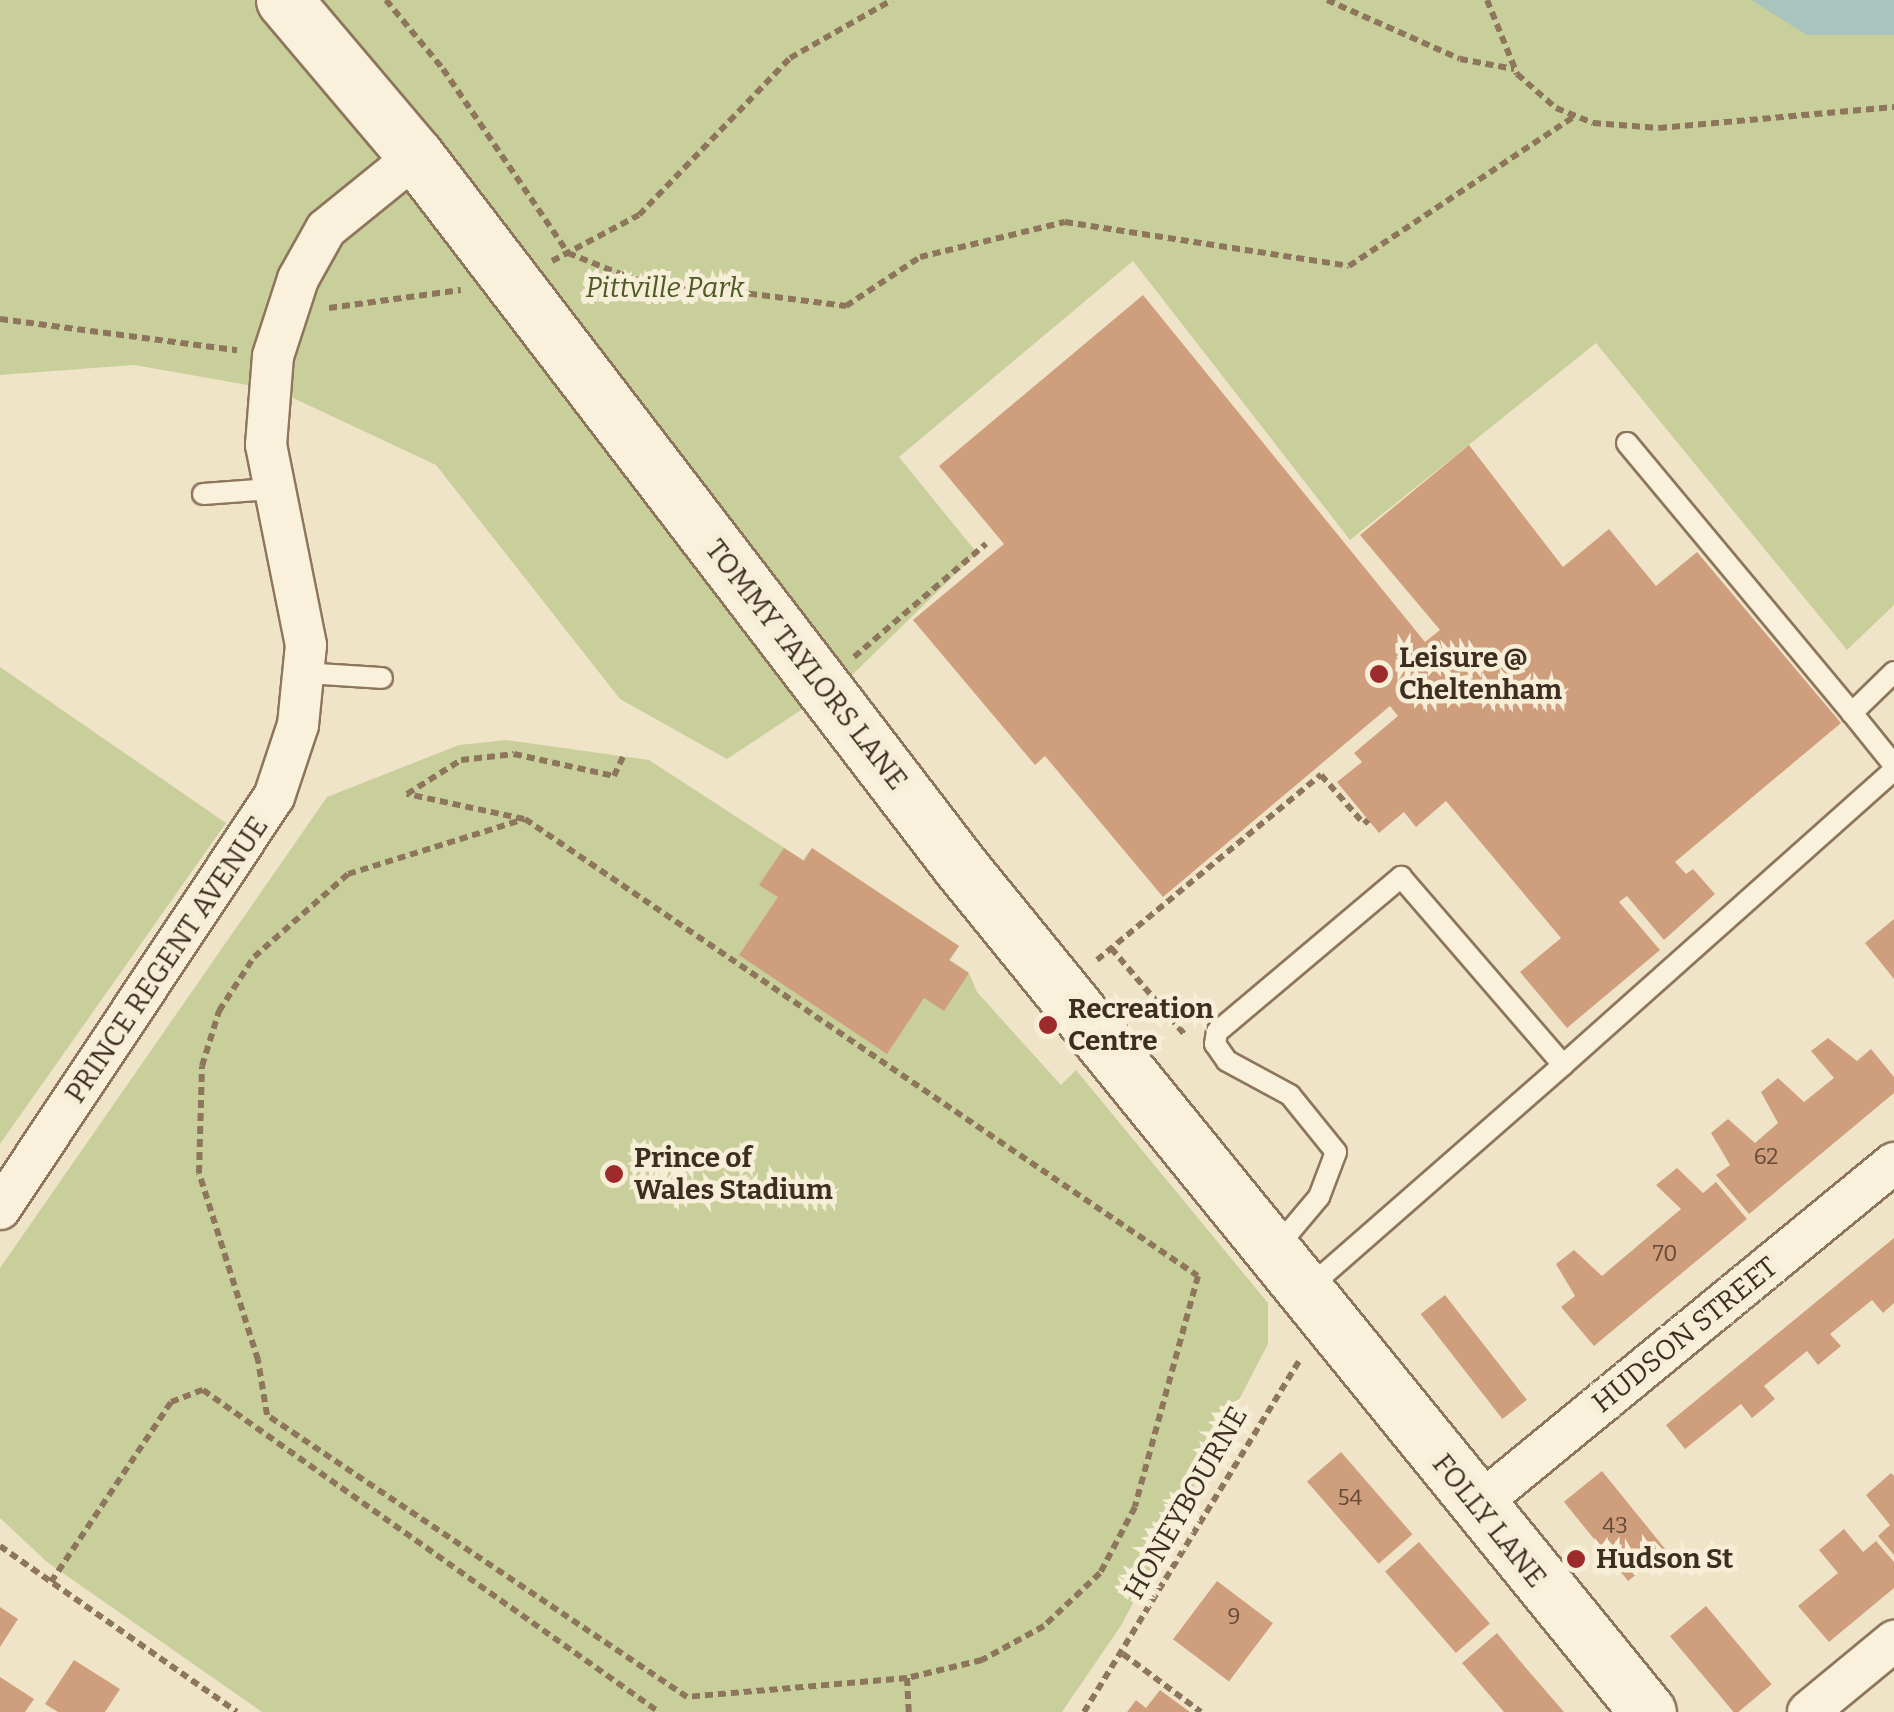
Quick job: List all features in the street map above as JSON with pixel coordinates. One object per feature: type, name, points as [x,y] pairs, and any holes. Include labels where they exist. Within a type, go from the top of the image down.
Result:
[{"type":"street","name":"TOMMY TAYLORS LANE","points":[[284,0],[416,156],[960,866],[1306,1287]]},
{"type":"street","name":"PRINCE REGENT AVENUE","points":[[0,1209],[256,830],[288,761],[305,672],[302,604],[271,488],[266,400],[273,356],[284,314],[338,213],[416,156]]},
{"type":"street","name":"HUDSON STREET","points":[[1475,1506],[1894,1163]]},
{"type":"street","name":"FOLLY LANE","points":[[1306,1287],[1475,1506],[1648,1712]]},
{"type":"street","points":[[1808,1712],[1894,1641]]},
{"type":"lane","points":[[1306,1287],[1563,1065],[1894,768],[1627,443]]},
{"type":"lane","points":[[202,494],[271,488]]},
{"type":"lane","points":[[305,672],[382,678]]},
{"type":"lane","points":[[1852,713],[1894,672]]},
{"type":"lane","points":[[1306,1287],[1319,1197],[1336,1152],[1312,1114],[1290,1095],[1227,1061],[1215,1044],[1217,1032],[1401,876],[1563,1065]]},
{"type":"path","points":[[386,0],[443,69],[568,253],[633,279],[846,306],[920,257],[1065,222],[1349,266],[1573,117]]},
{"type":"path","points":[[284,314],[513,282],[639,215],[790,58],[892,0]]},
{"type":"path","points":[[1328,0],[1460,60],[1514,69]]},
{"type":"path","points":[[1487,0],[1514,69],[1534,93],[1573,117],[1658,128],[1894,107]]},
{"type":"path","points":[[0,319],[273,356]]},
{"type":"path","points":[[874,640],[986,544]]},
{"type":"path","points":[[526,819],[348,874],[254,957],[219,1012],[202,1066],[199,1172],[258,1360],[268,1415],[686,1697],[907,1678],[982,1660],[1044,1626],[1100,1573],[1135,1507],[1198,1276],[526,819],[407,794],[461,760],[514,754],[614,776],[626,752]]},
{"type":"path","points":[[1099,958],[1320,774],[1364,824],[1368,820]]},
{"type":"path","name":"HONEYBOURNE","points":[[1084,1712],[1123,1654],[1274,1396],[1306,1287]]},
{"type":"path","points":[[51,1582],[171,1402],[204,1390],[659,1712]]},
{"type":"path","points":[[0,1546],[238,1712]]},
{"type":"path","points":[[1123,1654],[1202,1712]]},
{"type":"path","points":[[907,1678],[909,1712]]},
{"type":"green space","name":"Pittville Park","points":[[0,0],[1894,0],[1894,605],[1847,650],[1596,343],[1350,540],[1133,261],[899,457],[977,553],[848,679],[727,759],[620,699],[436,465],[276,390],[134,365],[0,375]]},
{"type":"green space","points":[[0,667],[226,823],[0,1144]]},
{"type":"green space","name":"Prince of Wales Stadium","points":[[507,740],[649,760],[803,860],[812,848],[959,946],[950,960],[969,973],[977,992],[1061,1085],[1076,1070],[1268,1303],[1268,1344],[1122,1624],[1062,1712],[262,1712],[47,1562],[0,1518],[0,1268],[327,797],[459,745]]},
{"type":"water","points":[[1751,0],[1894,0],[1894,35],[1807,35]]},
{"type":"building","name":"Leisure @ Cheltenham","points":[[1143,295],[1425,642],[1440,630],[1360,535],[1469,445],[1563,567],[1609,529],[1656,586],[1697,552],[1841,723],[1675,862],[1686,874],[1693,869],[1715,894],[1664,940],[1627,896],[1619,902],[1660,950],[1567,1028],[1520,972],[1561,938],[1446,801],[1416,827],[1404,812],[1379,833],[1337,782],[1362,762],[1354,753],[1398,716],[1390,706],[1163,897],[1045,756],[1035,765],[913,620],[1004,544],[939,466]]},
{"type":"building","points":[[784,848],[804,861],[812,848],[959,946],[949,960],[969,973],[944,1011],[924,998],[887,1054],[739,955],[778,897],[759,885]]},
{"type":"building","points":[[1894,919],[1894,979],[1865,943]]},
{"type":"building","points":[[1828,1038],[1857,1061],[1871,1049],[1894,1077],[1894,1093],[1749,1214],[1716,1175],[1730,1165],[1711,1133],[1728,1119],[1755,1143],[1778,1123],[1761,1092],[1778,1078],[1804,1102],[1834,1078],[1811,1051]]},
{"type":"building","points":[[1677,1168],[1703,1193],[1716,1182],[1747,1219],[1594,1346],[1561,1307],[1575,1296],[1556,1264],[1574,1250],[1602,1276],[1681,1209],[1656,1185]]},
{"type":"building","points":[[1894,1238],[1894,1303],[1883,1313],[1872,1300],[1830,1334],[1841,1346],[1818,1365],[1807,1351],[1764,1386],[1775,1399],[1752,1418],[1741,1404],[1685,1449],[1666,1425]]},
{"type":"building","points":[[1445,1295],[1527,1400],[1502,1419],[1421,1314]]},
{"type":"building","points":[[1341,1452],[1413,1534],[1379,1564],[1307,1482]]},
{"type":"building","points":[[1602,1471],[1666,1550],[1628,1581],[1564,1502]]},
{"type":"building","points":[[1891,1473],[1894,1555],[1878,1536],[1890,1525],[1866,1495]]},
{"type":"building","points":[[1844,1529],[1863,1552],[1876,1541],[1894,1562],[1894,1588],[1829,1642],[1798,1606],[1838,1573],[1819,1550]]},
{"type":"building","points":[[1419,1542],[1490,1624],[1456,1653],[1385,1572]]},
{"type":"building","points":[[1217,1581],[1273,1623],[1229,1681],[1173,1639]]},
{"type":"building","points":[[1706,1606],[1772,1684],[1734,1712],[1670,1636]]},
{"type":"building","points":[[0,1607],[18,1619],[0,1647]]},
{"type":"building","points":[[1497,1633],[1564,1712],[1504,1712],[1462,1663]]},
{"type":"building","points":[[74,1660],[120,1689],[105,1712],[58,1712],[45,1704]]},
{"type":"building","points":[[0,1677],[34,1699],[25,1712],[0,1712]]},
{"type":"building","points":[[1160,1690],[1190,1712],[1127,1712],[1136,1700],[1146,1708]]},
{"type":"place","name":"Leisure @ Cheltenham","points":[[1379,674]]},
{"type":"place","name":"Recreation Centre","points":[[1048,1025]]},
{"type":"place","name":"Prince of Wales Stadium","points":[[614,1174]]},
{"type":"place","name":"Hudson St","points":[[1576,1559]]}]
